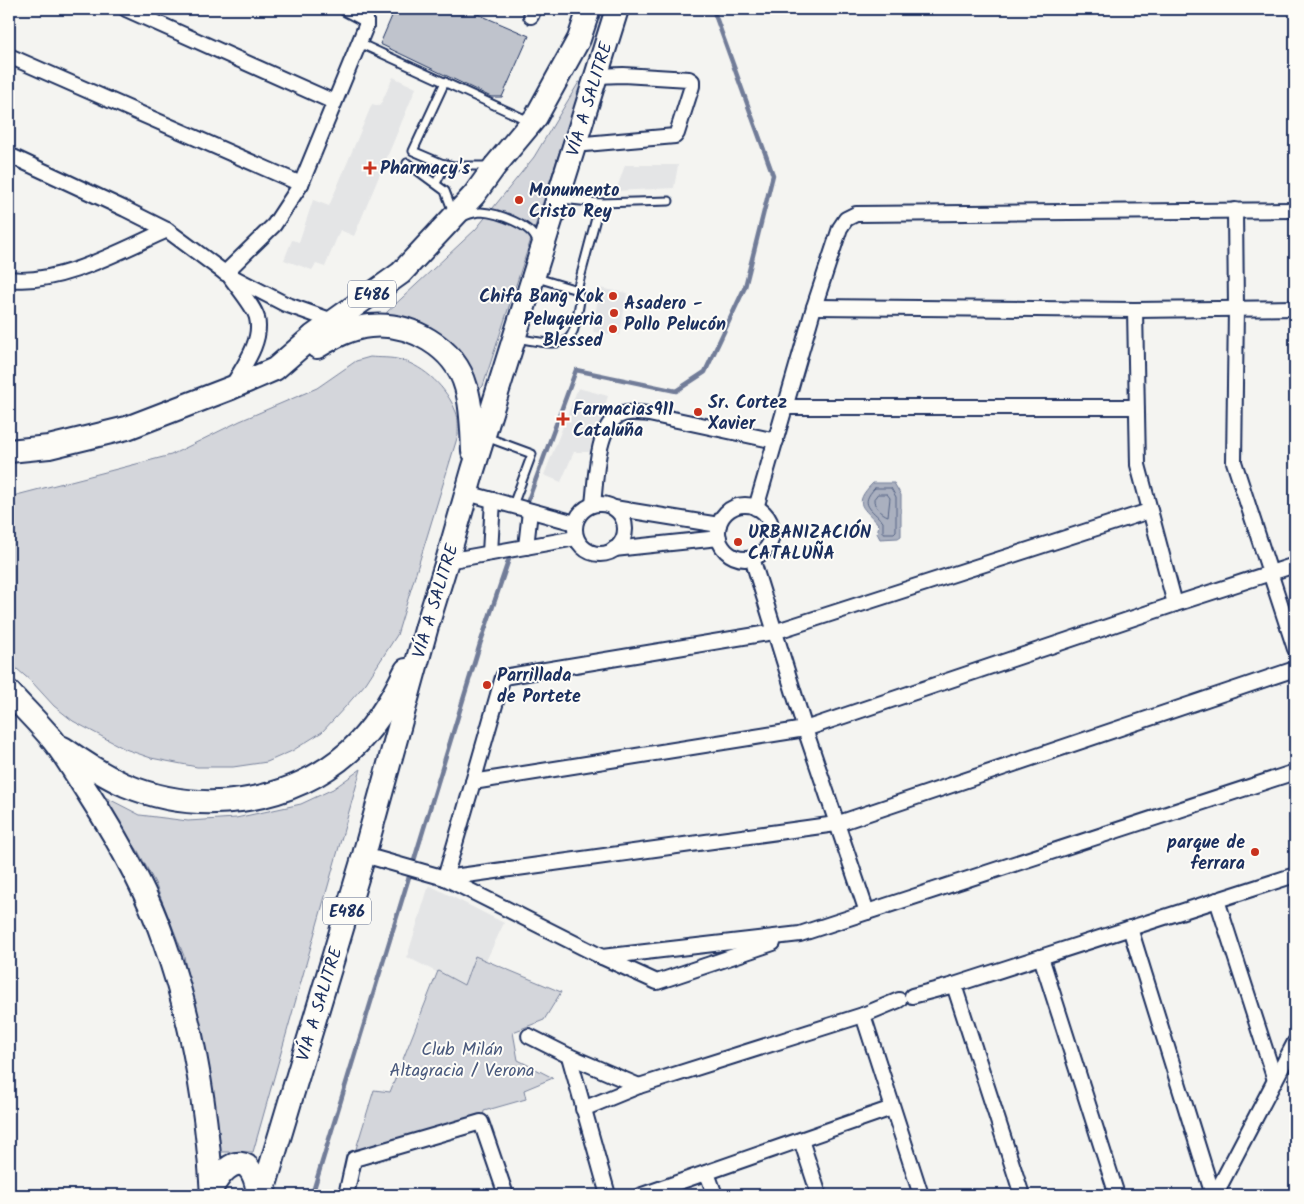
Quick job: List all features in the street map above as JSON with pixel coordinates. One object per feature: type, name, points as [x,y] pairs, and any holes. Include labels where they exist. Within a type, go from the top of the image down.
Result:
[{"type":"main road","name":"VÍA A SALITRE","points":[[49,447],[127,428],[275,369],[333,321],[401,273],[474,195],[495,166],[532,122],[579,39],[589,9]]},
{"type":"main road","name":"VÍA A SALITRE","points":[[262,1195],[364,854],[466,493],[616,9]]},
{"type":"main road","points":[[275,369],[342,333],[361,328],[393,327],[428,339],[447,353],[461,373],[466,385],[472,426],[473,470]]},
{"type":"main road","points":[[9,451],[49,447]]},
{"type":"main road","points":[[9,462],[49,447]]},
{"type":"main road","points":[[53,740],[90,766],[124,784],[168,798],[224,802],[273,793],[324,770],[362,738],[392,695],[427,626]]},
{"type":"main road","points":[[9,692],[53,740],[100,812],[128,863],[165,942],[194,1041],[204,1111],[212,1192]]},
{"type":"main road","points":[[212,1192],[218,1177],[227,1167],[239,1164],[249,1169],[253,1174],[258,1195]]},
{"type":"street","points":[[126,9],[334,102]]},
{"type":"street","points":[[228,276],[274,225],[301,184],[366,26],[366,19],[347,9]]},
{"type":"street","points":[[9,56],[301,184]]},
{"type":"street","points":[[574,145],[675,136],[678,133],[692,86],[692,81],[689,79],[623,75],[596,76]]},
{"type":"street","points":[[9,155],[125,208],[167,230],[228,276],[285,304],[333,321]]},
{"type":"street","points":[[1234,210],[1236,308],[1234,462],[1295,649]]},
{"type":"street","points":[[756,508],[814,307],[840,228],[846,220],[856,214],[1295,210]]},
{"type":"street","points":[[9,279],[37,278],[72,272],[167,230]]},
{"type":"street","points":[[228,276],[255,313],[258,326],[253,346],[231,388]]},
{"type":"street","points":[[814,307],[1135,310],[1295,308]]},
{"type":"street","points":[[1135,310],[1138,465],[1175,604]]},
{"type":"street","points":[[786,407],[1136,407]]},
{"type":"street","points":[[593,504],[602,440],[608,426],[617,416],[631,412],[649,414],[776,441]]},
{"type":"street","points":[[466,493],[575,523]]},
{"type":"street","points":[[490,554],[493,500]]},
{"type":"street","points":[[593,504],[604,504],[614,508],[719,532],[614,550],[604,554],[592,553],[583,547],[576,538],[574,531],[575,523],[582,511],[593,504]]},
{"type":"street","points":[[745,505],[756,508],[770,520],[772,529],[768,547],[761,554],[752,558],[736,557],[728,552],[719,532],[725,515],[734,508],[745,505]]},
{"type":"street","points":[[614,508],[622,517],[625,529],[622,541],[614,550]]},
{"type":"street","points":[[526,548],[530,511]]},
{"type":"street","points":[[445,878],[503,677],[774,632],[1149,511]]},
{"type":"street","points":[[447,561],[576,538]]},
{"type":"street","points":[[752,558],[805,729],[867,912]]},
{"type":"street","points":[[473,782],[805,729],[1295,565]]},
{"type":"street","points":[[445,878],[836,824],[1295,669]]},
{"type":"street","points":[[364,854],[445,878],[602,957],[657,982],[1295,772]]},
{"type":"street","points":[[583,1109],[638,1086],[863,1015],[906,998],[954,985],[1295,875]]},
{"type":"street","points":[[1217,900],[1275,1080]]},
{"type":"street","points":[[1130,928],[1214,1195]]},
{"type":"street","points":[[602,957],[800,934]]},
{"type":"street","points":[[1041,957],[1117,1195]]},
{"type":"street","points":[[954,985],[1022,1195]]},
{"type":"street","points":[[863,1015],[921,1195]]},
{"type":"street","points":[[529,1036],[569,1056],[638,1086]]},
{"type":"street","points":[[1214,1195],[1295,1042]]},
{"type":"street","points":[[569,1056],[608,1195]]},
{"type":"street","points":[[642,1195],[892,1108]]},
{"type":"street","points":[[346,1195],[354,1159],[481,1122],[506,1195]]},
{"type":"street","points":[[801,1140],[819,1195]]},
{"type":"street","points":[[707,1173],[715,1195]]},
{"type":"lane","points":[[359,43],[532,122]]},
{"type":"lane","points":[[445,82],[413,151],[446,164],[495,166]]},
{"type":"lane","points":[[407,163],[446,191],[449,197],[450,222],[481,212],[523,225],[532,232],[537,240],[536,269],[577,290],[580,296],[580,304],[574,330],[566,342],[558,344],[514,338]]},
{"type":"lane","points":[[436,183],[446,164]]},
{"type":"lane","points":[[558,198],[600,204],[669,201]]},
{"type":"lane","points":[[577,290],[600,204]]},
{"type":"lane","points":[[484,436],[532,454],[514,506]]},
{"type":"shaded area","points":[[393,77],[416,88],[354,236],[340,230],[325,267],[316,264],[312,270],[284,260],[292,240],[299,242],[313,200],[329,206],[372,104],[380,106]]},
{"type":"shaded area","points":[[625,165],[678,165],[674,188],[616,191]]},
{"type":"shaded area","points":[[599,288],[627,293],[620,335],[593,332]]},
{"type":"shaded area","points":[[578,388],[608,396],[591,452],[574,452],[561,482],[544,475]]},
{"type":"shaded area","points":[[429,885],[504,923],[486,961],[475,957],[464,986],[407,957]]},
{"type":"green space","points":[[579,82],[582,83],[483,386],[480,389],[462,358],[386,318],[387,312],[476,229],[534,157]]},
{"type":"green space","points":[[370,357],[401,360],[427,373],[441,387],[452,403],[458,421],[458,435],[397,635],[366,683],[322,732],[292,751],[267,762],[233,767],[197,767],[151,758],[125,749],[73,721],[54,706],[32,682],[9,662],[9,497],[171,455],[240,421],[317,388],[356,361]]},
{"type":"green space","points":[[361,769],[253,1152],[218,1152],[184,956],[155,883],[138,851],[99,794],[140,815],[188,821],[236,818],[301,804],[333,789]]},
{"type":"green space","name":"Club Milán Altagracia / Verona","points":[[475,956],[561,992],[544,1020],[513,1032],[518,1060],[553,1078],[524,1090],[526,1099],[484,1111],[483,1117],[355,1152],[374,1090],[390,1092],[438,971],[464,985]]},
{"type":"water","points":[[873,483],[894,483],[901,495],[901,536],[898,538],[880,539],[877,533],[879,525],[862,506],[863,496]]},
{"type":"building","points":[[395,9],[466,9],[529,36],[502,97],[491,97],[380,44]]},
{"type":"waterway","points":[[526,506],[576,370],[676,391],[705,372],[745,287],[773,175],[713,9]]},
{"type":"waterway","points":[[312,1195],[480,644],[511,553]]},
{"type":"place","name":"Pharmacy's","points":[[370,168]]},
{"type":"place","name":"Monumento Cristo Rey","points":[[519,200]]},
{"type":"place","name":"Chifa Bang Kok","points":[[613,296]]},
{"type":"place","name":"Asadero - Pollo Pelucón","points":[[614,313]]},
{"type":"place","name":"Peluqueria Blessed","points":[[613,329]]},
{"type":"place","name":"Sr. Cortez Xavier","points":[[698,412]]},
{"type":"place","name":"Farmacias911 Cataluña","points":[[563,419]]},
{"type":"place","name":"URBANIZACIÓN CATALUÑA","points":[[738,542]]},
{"type":"place","name":"Parrillada de Portete","points":[[487,685]]},
{"type":"place","name":"parque de ferrara","points":[[1255,852]]}]
